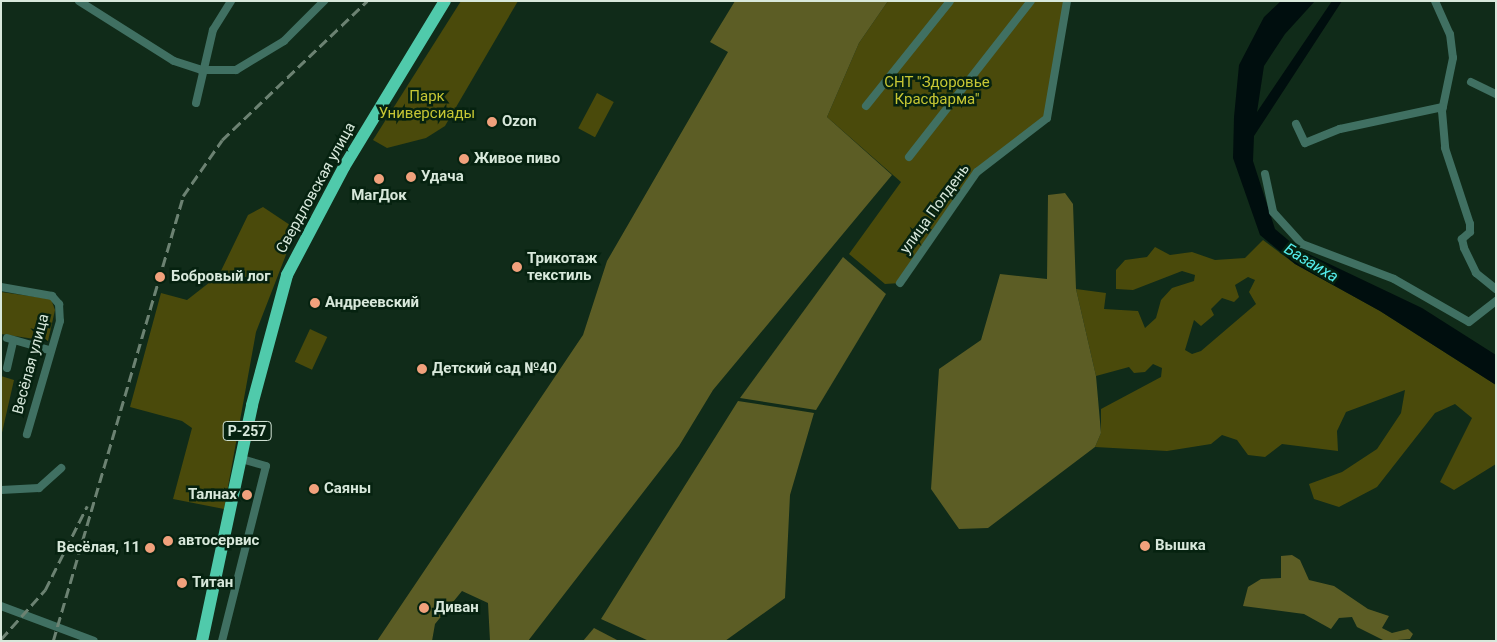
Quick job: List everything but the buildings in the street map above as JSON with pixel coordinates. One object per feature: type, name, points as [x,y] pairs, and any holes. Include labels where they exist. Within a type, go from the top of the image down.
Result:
[{"type":"highway","name":"Свердловская улица","points":[[202,641],[268,334],[286,275],[344,167],[444,1]]},
{"type":"street","points":[[79,1],[145,46],[201,70],[236,70],[258,59],[284,41],[324,1]]},
{"type":"street","points":[[196,103],[201,70],[213,30],[231,1]]},
{"type":"street","points":[[866,106],[950,1]]},
{"type":"street","points":[[909,157],[1031,1]]},
{"type":"street","name":"улица Полдень","points":[[900,283],[977,172],[1047,118],[1067,1]]},
{"type":"street","points":[[1434,1],[1450,34],[1453,58],[1442,107],[1445,148],[1470,224],[1470,232],[1462,239],[1467,260],[1496,289]]},
{"type":"street","points":[[1471,82],[1496,94]]},
{"type":"street","points":[[1296,124],[1305,143],[1340,129],[1442,107]]},
{"type":"street","points":[[1265,174],[1273,212],[1302,244],[1394,279],[1469,322],[1496,301]]},
{"type":"street","name":"Весёлая улица","points":[[1,287],[52,296],[60,304],[60,321],[49,350],[27,434]]},
{"type":"street","points":[[7,368],[10,340],[49,350]]},
{"type":"street","points":[[222,641],[266,466],[242,459]]},
{"type":"street","points":[[1,490],[39,488],[61,468]]},
{"type":"street","points":[[1,606],[94,641]]},
{"type":"green space","name":"Парк Универсиады","points":[[461,1],[518,1],[445,126],[426,138],[387,148],[373,140]]},
{"type":"green space","name":"СНТ \"Здоровье Красфарма\"","points":[[888,1],[1067,1],[1047,118],[977,172],[900,283],[885,284],[849,254],[901,182],[827,117],[859,43]]},
{"type":"green space","points":[[597,93],[614,102],[595,137],[578,128]]},
{"type":"green space","points":[[263,207],[296,229],[256,332],[224,509],[173,499],[192,428],[182,421],[130,407],[161,293],[187,300],[219,275],[248,215]]},
{"type":"green space","points":[[1263,240],[1295,264],[1380,311],[1496,385],[1496,464],[1454,490],[1440,482],[1472,418],[1455,404],[1435,413],[1377,487],[1339,507],[1314,499],[1309,484],[1342,472],[1377,449],[1401,413],[1405,390],[1346,412],[1337,431],[1338,451],[1282,444],[1265,457],[1248,455],[1237,440],[1222,435],[1211,444],[1167,451],[1095,447],[1101,433],[1101,409],[1161,377],[1162,368],[1153,364],[1145,372],[1134,373],[1129,367],[1096,376],[1076,289],[1106,293],[1104,309],[1138,311],[1145,328],[1156,318],[1161,300],[1172,288],[1194,281],[1195,275],[1182,271],[1133,290],[1116,289],[1116,270],[1125,260],[1147,257],[1155,247],[1170,255],[1192,252],[1215,260],[1245,258]],"holes":[[[1248,277],[1255,280],[1249,292],[1256,304],[1201,351],[1192,354],[1185,350],[1194,320],[1201,326],[1214,315],[1211,309],[1222,298],[1234,302],[1239,297],[1235,285]]]},
{"type":"green space","points":[[1,292],[51,299],[55,310],[48,341],[1,334]]},
{"type":"green space","points":[[310,329],[327,337],[312,370],[295,362]]},
{"type":"green space","points":[[1,376],[14,380],[1,437]]},
{"type":"shaded area","points":[[735,1],[888,1],[859,43],[827,117],[892,175],[713,390],[679,446],[528,641],[490,641],[488,603],[462,591],[435,624],[432,641],[377,641],[583,335],[607,261],[728,52],[710,42]]},
{"type":"shaded area","points":[[1065,193],[1073,204],[1076,289],[1096,376],[1101,433],[1095,447],[988,528],[959,529],[931,489],[939,369],[981,340],[1000,274],[1047,279],[1048,195]]},
{"type":"shaded area","points":[[843,257],[886,294],[816,410],[740,398]]},
{"type":"shaded area","points":[[738,401],[814,413],[790,495],[785,598],[725,641],[649,641],[601,619]]},
{"type":"shaded area","points":[[1292,555],[1300,560],[1309,580],[1334,586],[1368,609],[1389,616],[1382,628],[1392,633],[1408,629],[1413,634],[1410,639],[1385,641],[1357,627],[1352,617],[1339,618],[1331,629],[1304,614],[1243,606],[1248,587],[1261,579],[1281,578],[1281,556]]},
{"type":"shaded area","points":[[594,628],[619,641],[583,641]]},
{"type":"water","name":"Базаиха","points":[[1281,1],[1315,1],[1285,34],[1264,66],[1257,112],[1332,1],[1342,1],[1254,136],[1253,161],[1275,229],[1300,250],[1422,308],[1496,355],[1496,385],[1380,311],[1295,264],[1260,235],[1233,158],[1234,117],[1239,65],[1264,17]]},
{"type":"railway","points":[[53,641],[183,196],[222,140],[367,1]]},
{"type":"railway","points":[[1,639],[45,590],[87,506]]},
{"type":"place","name":"Ozon","points":[[492,122]]},
{"type":"place","name":"Живое пиво","points":[[464,159]]},
{"type":"place","name":"Удача","points":[[411,177]]},
{"type":"place","name":"МагДок","points":[[379,179]]},
{"type":"place","name":"Трикотаж текстиль","points":[[517,267]]},
{"type":"place","name":"Бобровый лог","points":[[160,277]]},
{"type":"place","name":"Андреевский","points":[[315,303]]},
{"type":"place","name":"Детский сад №40","points":[[422,369]]},
{"type":"place","name":"Саяны","points":[[314,489]]},
{"type":"place","name":"Талнах","points":[[247,495]]},
{"type":"place","name":"автосервис","points":[[168,541]]},
{"type":"place","name":"Вышка","points":[[1145,546]]},
{"type":"place","name":"Весёлая, 11","points":[[150,548]]},
{"type":"place","name":"Титан","points":[[182,583]]},
{"type":"place","name":"Диван","points":[[424,608]]}]
